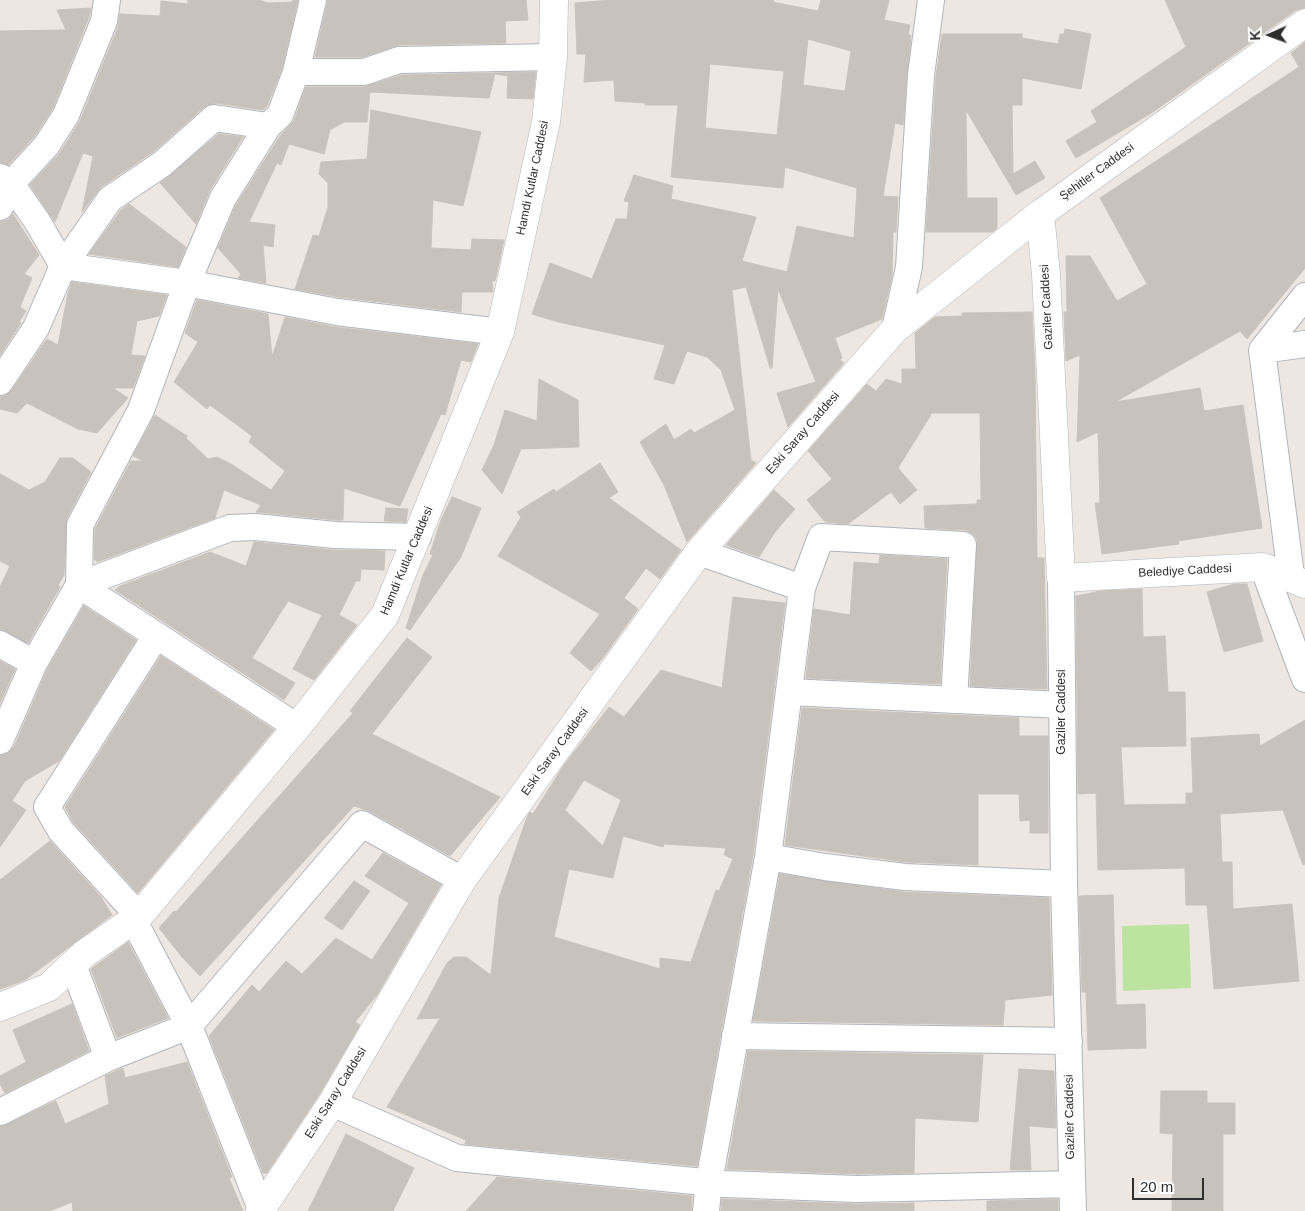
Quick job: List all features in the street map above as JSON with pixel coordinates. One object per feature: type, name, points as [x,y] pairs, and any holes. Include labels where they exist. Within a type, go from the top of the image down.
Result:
[{"type":"street","points":[[63,266],[37,221],[4,189],[46,146],[66,115],[104,21],[110,0]]},
{"type":"street","points":[[0,741],[34,663],[79,585],[80,524],[142,410],[187,283],[223,198],[268,126],[280,115],[296,72],[313,0]]},
{"type":"street","name":"Hamdi Kutlar Caddesi","points":[[0,1007],[49,987],[84,954],[136,917],[297,727],[385,615],[500,332],[546,122],[553,57],[554,0]]},
{"type":"street","points":[[895,328],[909,267],[921,75],[931,0]]},
{"type":"street","name":"Şehitler Caddesi","points":[[895,328],[1040,214],[1305,23]]},
{"type":"street","points":[[296,72],[364,72],[399,60],[553,57]]},
{"type":"street","points":[[0,382],[36,328],[63,266],[110,200],[162,164],[214,118],[268,126]]},
{"type":"street","name":"Gaziler Caddesi","points":[[1040,214],[1046,274],[1061,578],[1064,884],[1073,1211]]},
{"type":"street","points":[[63,266],[187,283],[336,312],[500,332]]},
{"type":"street","points":[[1298,580],[1262,350],[1305,296]]},
{"type":"street","name":"Eski Saray Caddesi","points":[[260,1210],[332,1103],[462,880],[699,552],[895,328]]},
{"type":"street","points":[[1262,350],[1305,344]]},
{"type":"street","points":[[79,585],[230,528],[255,527],[335,535],[418,537]]},
{"type":"street","points":[[706,1211],[709,1182],[768,857],[802,588],[821,537],[963,545],[954,700]]},
{"type":"street","points":[[699,552],[802,588]]},
{"type":"street","points":[[1263,567],[1305,679]]},
{"type":"street","name":"Belediye Caddesi","points":[[1061,578],[1263,567],[1298,580]]},
{"type":"street","points":[[79,585],[297,727]]},
{"type":"street","points":[[156,636],[47,807],[60,831],[136,917],[189,1026],[260,1210]]},
{"type":"street","points":[[0,644],[34,663]]},
{"type":"street","points":[[789,692],[1062,705]]},
{"type":"street","points":[[0,1112],[108,1058],[189,1026],[362,824],[462,880]]},
{"type":"street","points":[[768,857],[825,867],[905,877],[1064,884]]},
{"type":"street","points":[[73,966],[108,1058]]},
{"type":"street","points":[[735,1036],[1069,1041]]},
{"type":"street","points":[[332,1103],[457,1158],[709,1182],[857,1189],[1072,1184]]},
{"type":"green space","points":[[1189,924],[1191,988],[1123,991],[1122,926]]},
{"type":"building","points":[[188,0],[259,0],[268,3],[298,0],[282,68],[267,106],[263,110],[216,103],[204,107],[153,152],[101,187],[82,212],[93,156],[83,153],[55,222],[30,185],[59,154],[80,121],[118,27],[120,14],[160,16],[161,1],[188,4]]},
{"type":"building","points":[[328,0],[526,0],[528,20],[505,21],[506,43],[399,45],[362,57],[315,57]]},
{"type":"building","points":[[611,0],[774,0],[773,2],[818,11],[821,0],[889,0],[884,20],[910,25],[908,35],[911,35],[903,125],[895,123],[883,196],[898,197],[896,232],[893,232],[892,275],[882,319],[835,338],[842,358],[840,360],[844,363],[788,427],[777,393],[816,382],[778,289],[772,368],[770,368],[746,287],[732,290],[751,460],[756,463],[687,542],[664,485],[640,442],[666,424],[674,440],[691,429],[694,433],[735,410],[721,370],[707,357],[687,351],[674,384],[654,379],[665,345],[558,322],[532,314],[550,263],[592,279],[616,219],[627,219],[629,202],[624,201],[634,175],[673,186],[671,199],[756,217],[742,261],[787,272],[797,226],[854,238],[857,188],[785,167],[783,188],[671,177],[678,105],[645,105],[645,103],[615,101],[614,80],[584,82],[586,54],[577,54],[575,3]],"holes":[[[808,39],[851,51],[845,91],[803,85]],[[710,64],[784,71],[777,135],[705,128]]]},
{"type":"building","points":[[1165,0],[1305,0],[1305,8],[1296,10],[1153,112],[1076,158],[1066,141],[1097,122],[1091,111],[1186,47]]},
{"type":"building","points":[[91,8],[53,108],[34,137],[8,165],[0,162],[0,31],[66,30],[57,10]]},
{"type":"building","points":[[1065,29],[1091,34],[1081,89],[1022,78],[1022,105],[1012,105],[1013,174],[1035,161],[1045,178],[1016,195],[966,110],[967,198],[997,198],[997,228],[993,232],[926,232],[936,76],[942,34],[1022,34],[1022,38],[1058,44],[1060,34],[1064,34]]},
{"type":"building","points":[[1305,42],[1305,268],[1247,339],[1240,331],[1115,402],[1200,388],[1204,411],[1243,405],[1262,528],[1178,541],[1179,544],[1102,554],[1095,503],[1100,503],[1098,432],[1077,442],[1080,355],[1066,361],[1064,312],[1067,312],[1066,256],[1090,256],[1117,301],[1147,284],[1100,198],[1299,67],[1291,53]]},
{"type":"building","points":[[536,72],[533,99],[507,98],[508,76],[495,74],[489,98],[370,92],[367,122],[344,122],[330,130],[324,154],[289,144],[281,165],[277,163],[249,222],[275,225],[273,247],[263,245],[266,283],[238,278],[241,274],[218,248],[236,205],[280,136],[294,121],[306,87],[364,87],[402,75]]},
{"type":"building","points":[[371,110],[481,132],[463,206],[433,200],[431,248],[471,250],[472,239],[504,240],[495,281],[492,281],[493,292],[462,292],[461,312],[339,297],[295,289],[313,235],[319,236],[328,207],[328,183],[319,174],[321,162],[367,159]]},
{"type":"building","points":[[219,134],[243,137],[210,190],[196,224],[160,183]]},
{"type":"building","points":[[129,204],[186,247],[178,267],[89,254],[121,210]]},
{"type":"building","points":[[13,214],[39,255],[24,274],[32,278],[20,307],[26,311],[19,322],[21,323],[0,355],[0,222],[8,220]]},
{"type":"building","points":[[72,282],[167,295],[159,316],[137,321],[131,355],[145,356],[133,388],[113,388],[128,398],[97,433],[78,429],[27,403],[17,413],[0,409],[0,397],[7,395],[12,390],[47,339],[58,345],[68,293]]},
{"type":"building","points":[[197,300],[268,314],[272,357],[285,317],[335,327],[478,344],[471,362],[461,360],[445,415],[441,414],[400,506],[344,488],[343,520],[336,520],[256,512],[261,505],[224,490],[215,518],[97,562],[94,559],[95,529],[131,461],[144,461],[133,456],[155,415],[187,436],[186,438],[208,459],[217,457],[271,490],[285,471],[249,442],[252,436],[210,405],[207,409],[174,382],[198,342],[185,333]]},
{"type":"building","points":[[1032,312],[1035,374],[1037,558],[1044,558],[1047,689],[970,686],[977,539],[972,533],[964,530],[925,528],[924,506],[977,504],[977,500],[981,500],[980,413],[932,413],[898,468],[917,490],[900,504],[891,492],[848,524],[825,522],[807,500],[832,479],[808,451],[867,384],[876,391],[886,379],[902,384],[902,369],[916,369],[915,333],[935,317],[962,316],[962,313]]},
{"type":"building","points":[[539,379],[578,400],[579,447],[521,449],[502,494],[482,470],[494,445],[505,410],[537,421]]},
{"type":"building","points":[[60,458],[73,458],[91,472],[67,518],[64,575],[58,585],[60,587],[28,643],[0,629],[0,587],[10,566],[0,561],[0,474],[29,490],[45,482]]},
{"type":"building","points":[[600,463],[618,492],[609,498],[681,550],[660,579],[646,568],[624,598],[638,609],[602,659],[591,671],[570,653],[600,614],[498,556],[521,517],[517,512],[554,489],[556,492]]},
{"type":"building","points":[[774,490],[795,509],[775,532],[759,557],[726,545]]},
{"type":"building","points":[[452,497],[481,508],[461,557],[410,630],[406,628],[423,575],[433,555],[430,554],[441,520]]},
{"type":"building","points":[[386,508],[408,509],[406,522],[384,521]]},
{"type":"building","points":[[254,542],[334,550],[385,551],[384,570],[361,569],[360,581],[356,581],[339,615],[357,625],[314,680],[293,669],[322,615],[288,601],[252,658],[295,683],[284,700],[115,590],[120,586],[210,552],[246,566]]},
{"type":"building","points":[[880,555],[947,559],[940,684],[806,678],[814,609],[850,615],[854,562],[879,564]]},
{"type":"building","points":[[1234,584],[1247,584],[1263,641],[1224,652],[1207,592]]},
{"type":"building","points":[[1142,589],[1143,637],[1165,636],[1168,692],[1185,692],[1186,746],[1121,747],[1124,805],[1186,804],[1186,793],[1193,793],[1191,738],[1259,734],[1260,746],[1305,720],[1305,864],[1303,865],[1283,810],[1220,814],[1222,862],[1232,862],[1233,909],[1292,904],[1299,981],[1214,989],[1207,905],[1186,905],[1185,868],[1098,870],[1096,793],[1078,794],[1076,596],[1101,591]]},
{"type":"building","points":[[733,597],[785,603],[753,855],[697,1166],[465,1144],[466,1140],[387,1107],[440,1018],[417,1019],[447,963],[454,957],[466,957],[491,975],[499,898],[527,817],[530,812],[533,814],[564,765],[609,707],[624,717],[661,670],[722,688]],"holes":[[[584,780],[621,800],[603,846],[565,810]],[[623,836],[663,847],[664,844],[726,848],[724,855],[733,859],[719,891],[716,890],[691,962],[660,958],[660,969],[554,937],[569,869],[613,878]]]},
{"type":"building","points":[[84,606],[136,640],[59,761],[25,781],[12,801],[26,810],[0,847],[0,756],[8,753],[14,747],[47,670]]},
{"type":"building","points":[[407,638],[432,657],[372,734],[500,797],[450,856],[369,811],[354,806],[200,976],[159,928],[174,911],[176,912],[353,713],[350,711]]},
{"type":"building","points":[[161,656],[274,730],[138,893],[73,822],[65,807]]},
{"type":"building","points":[[0,661],[15,669],[0,703]]},
{"type":"building","points":[[802,708],[1019,718],[1019,736],[1048,736],[1048,833],[1030,833],[1030,820],[1020,821],[1019,794],[978,794],[978,865],[906,862],[785,845]]},
{"type":"building","points":[[50,841],[101,897],[112,915],[25,980],[0,989],[0,880]]},
{"type":"building","points":[[383,853],[441,885],[377,995],[355,1022],[360,1025],[319,1095],[267,1173],[263,1173],[209,1036],[252,985],[259,992],[286,961],[302,974],[336,938],[372,960],[409,903],[365,876]]},
{"type":"building","points":[[780,874],[903,892],[1049,898],[1052,995],[1005,1000],[1003,1025],[753,1021]]},
{"type":"building","points":[[354,881],[370,891],[342,930],[324,918]]},
{"type":"building","points":[[1113,895],[1116,1005],[1145,1004],[1146,1048],[1088,1050],[1086,992],[1082,992],[1079,896]]},
{"type":"building","points":[[128,942],[168,1018],[117,1038],[91,969]]},
{"type":"building","points":[[72,1004],[89,1051],[5,1093],[0,1084],[0,1076],[26,1062],[13,1030]]},
{"type":"building","points":[[748,1051],[983,1055],[978,1122],[915,1118],[914,1173],[857,1174],[727,1169]]},
{"type":"building","points":[[187,1062],[232,1177],[229,1178],[243,1211],[73,1211],[72,1202],[50,1211],[0,1211],[0,1127],[56,1101],[65,1124],[109,1104],[105,1076],[123,1068],[125,1078]]},
{"type":"building","points":[[1019,1069],[1054,1071],[1056,1128],[1029,1126],[1031,1170],[1010,1170]]},
{"type":"building","points":[[1161,1091],[1207,1091],[1207,1103],[1235,1103],[1235,1134],[1223,1134],[1223,1211],[1172,1211],[1173,1134],[1160,1133]]},
{"type":"building","points":[[346,1134],[414,1168],[393,1211],[308,1211]]},
{"type":"building","points":[[497,1177],[692,1196],[691,1211],[466,1211]]},
{"type":"building","points":[[722,1199],[856,1204],[914,1203],[914,1211],[721,1211]]},
{"type":"building","points":[[1058,1199],[1058,1211],[987,1211],[987,1201]]}]
